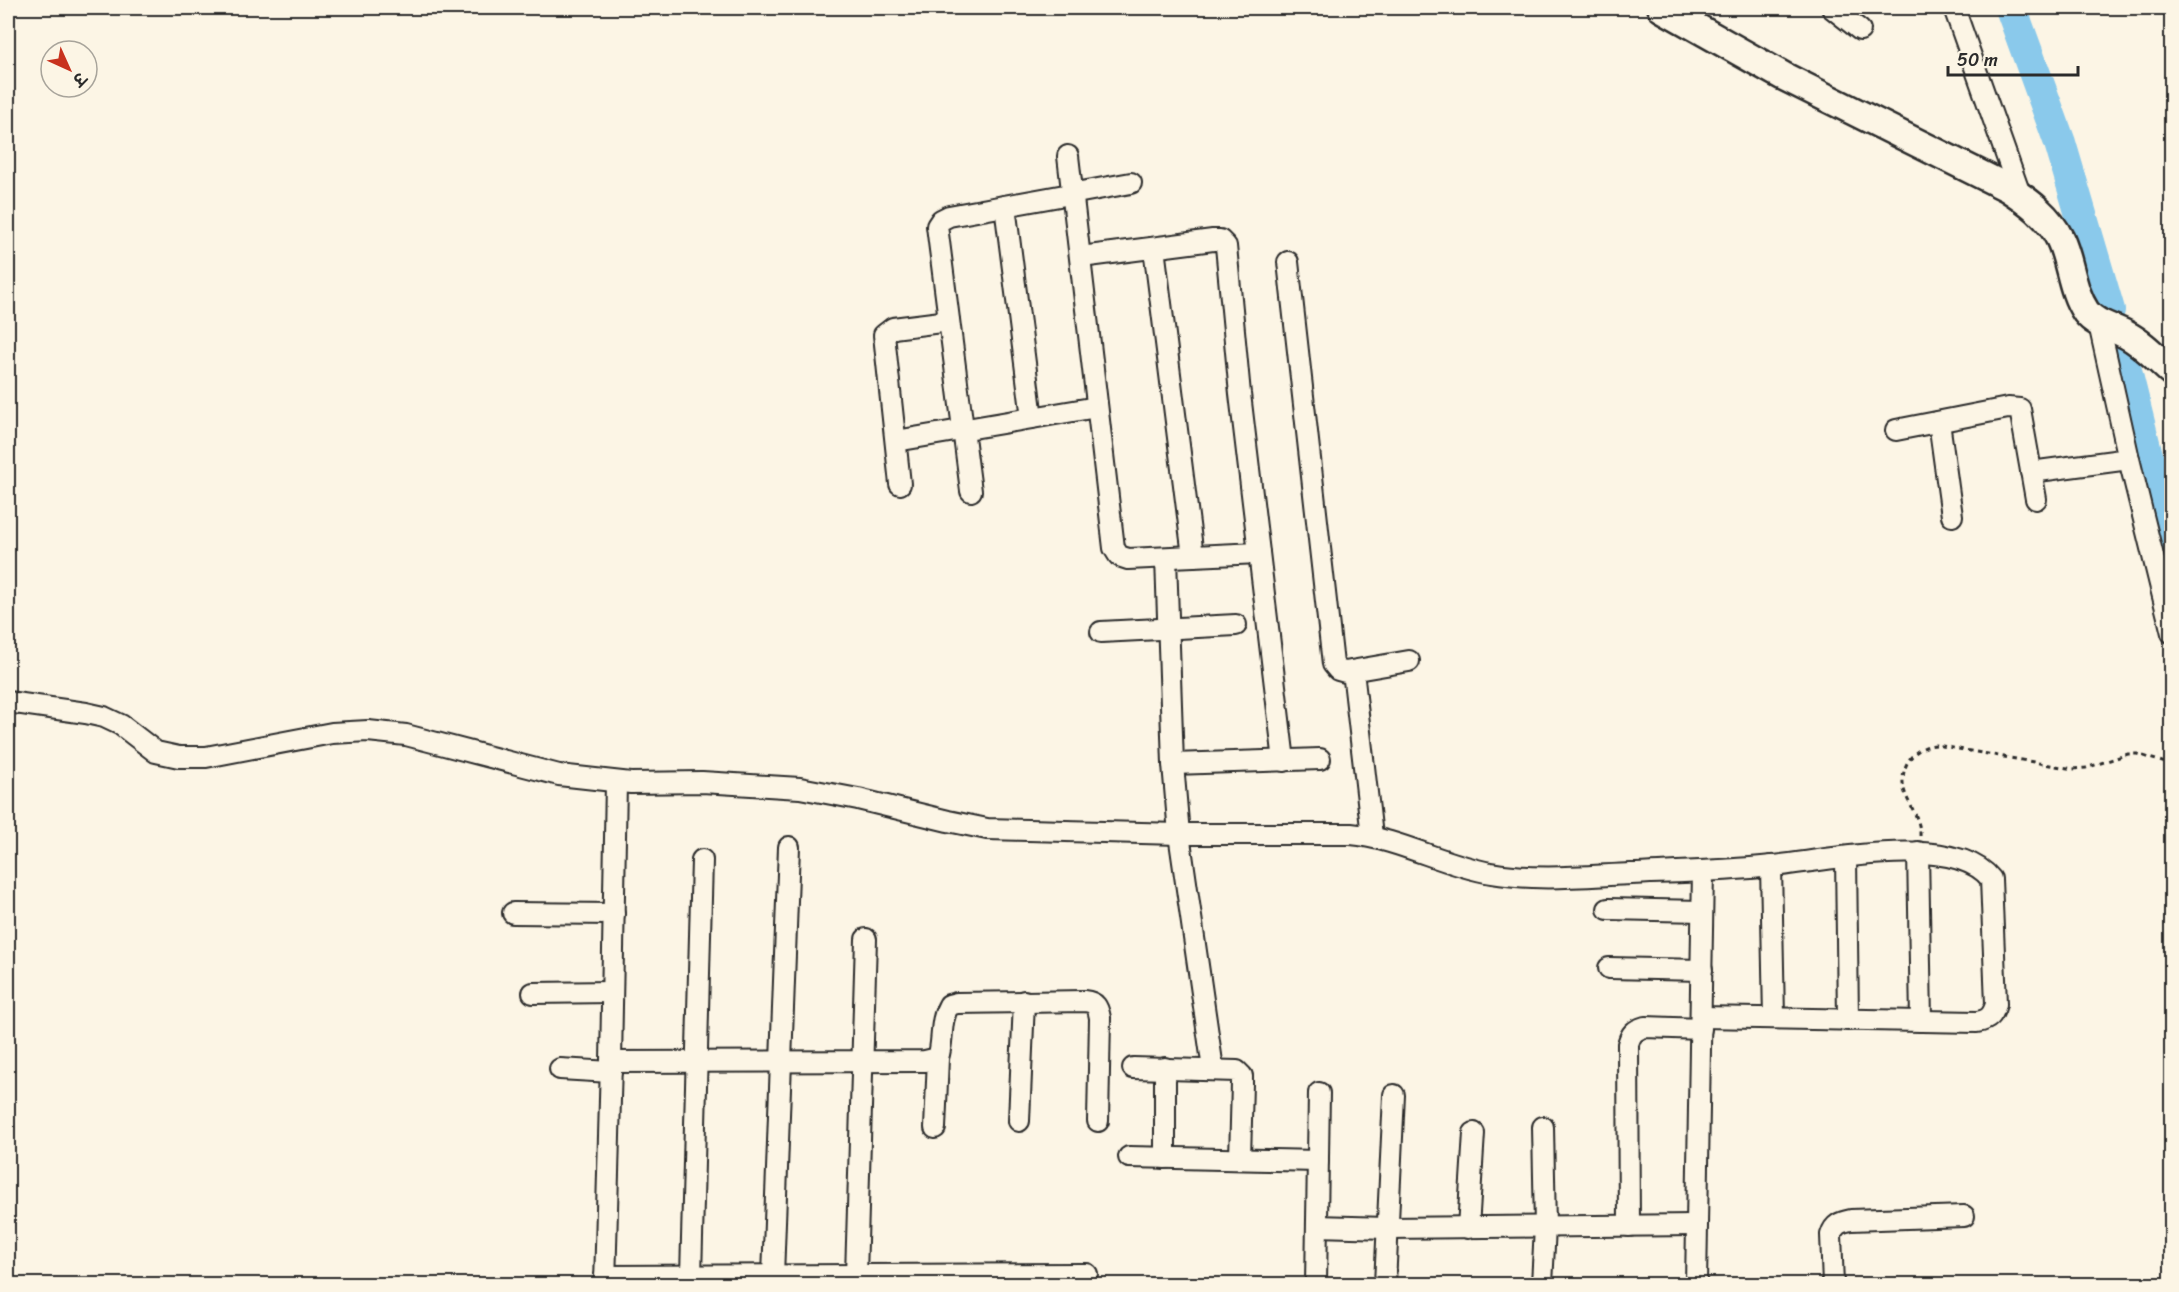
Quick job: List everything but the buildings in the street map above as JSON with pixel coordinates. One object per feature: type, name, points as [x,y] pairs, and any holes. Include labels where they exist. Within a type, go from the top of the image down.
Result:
[{"type":"street","points":[[1662,8],[1783,76],[2008,188],[2031,203],[2060,239],[2078,299],[2087,314],[2099,324],[2125,334],[2141,344],[2172,372]]},
{"type":"street","points":[[1832,8],[1860,30]]},
{"type":"street","points":[[1954,8],[2021,197]]},
{"type":"street","points":[[1068,156],[1114,548],[1119,556],[1128,560],[1259,553]]},
{"type":"street","points":[[971,491],[937,226],[941,220],[949,216],[1131,183]]},
{"type":"street","points":[[1005,206],[1032,418]]},
{"type":"street","points":[[1081,257],[1213,240],[1220,240],[1226,246],[1240,394],[1284,760]]},
{"type":"street","points":[[1154,248],[1193,556]]},
{"type":"street","points":[[1288,262],[1333,664],[1338,670],[1345,672],[1409,662]]},
{"type":"street","points":[[900,484],[884,335],[893,328],[949,321]]},
{"type":"street","points":[[2099,324],[2129,459],[2172,633]]},
{"type":"street","points":[[896,441],[1097,407]]},
{"type":"street","points":[[1896,430],[2016,407],[2020,410],[2036,499]]},
{"type":"street","points":[[1940,422],[1952,516]]},
{"type":"street","points":[[2031,472],[2129,459]]},
{"type":"street","points":[[1166,558],[1173,764],[1179,834],[1213,1069]]},
{"type":"street","points":[[1101,632],[1236,626]]},
{"type":"street","points":[[1353,671],[1372,836]]},
{"type":"street","points":[[8,702],[104,717],[121,725],[156,752],[179,757],[206,757],[332,733],[368,731],[406,735],[560,775],[616,782],[702,782],[800,788],[987,829],[1372,836],[1476,870],[1523,877],[1702,871],[1772,866],[1846,856],[1918,852],[1966,861],[1984,871],[1991,879],[1996,1004],[1994,1014],[1986,1020],[1977,1022],[1774,1018],[1637,1029],[1631,1035],[1628,1044],[1629,1226]]},
{"type":"street","points":[[1173,764],[1320,759]]},
{"type":"street","points":[[616,782],[605,1280],[691,1276],[856,1275],[941,1280],[1024,1280],[1087,1274]]},
{"type":"street","points":[[773,1276],[789,847]]},
{"type":"street","points":[[1918,852],[1921,1021]]},
{"type":"street","points":[[1846,856],[1848,1020]]},
{"type":"street","points":[[691,1276],[702,860]]},
{"type":"street","points":[[1772,866],[1774,1018]]},
{"type":"street","points":[[1696,1284],[1702,871]]},
{"type":"street","points":[[1608,909],[1702,911]]},
{"type":"street","points":[[513,913],[614,914]]},
{"type":"street","points":[[856,1275],[867,939]]},
{"type":"street","points":[[1609,968],[1702,970]]},
{"type":"street","points":[[533,993],[612,992]]},
{"type":"street","points":[[935,1128],[938,1058],[944,1014],[949,1005],[957,1003],[1084,1000],[1098,1007],[1100,1018],[1098,1121]]},
{"type":"street","points":[[1018,1121],[1024,1001]]},
{"type":"street","points":[[560,1069],[697,1060],[862,1062],[925,1061],[938,1058]]},
{"type":"street","points":[[1133,1068],[1237,1071],[1242,1076],[1240,1159]]},
{"type":"street","points":[[1165,1068],[1165,1158]]},
{"type":"street","points":[[1316,1284],[1319,1094]]},
{"type":"street","points":[[1385,1284],[1394,1095]]},
{"type":"street","points":[[1542,1284],[1545,1227],[1544,1127]]},
{"type":"street","points":[[1468,1228],[1474,1133]]},
{"type":"street","points":[[1129,1157],[1318,1161]]},
{"type":"street","points":[[1833,1284],[1831,1235],[1833,1228],[1841,1222],[1964,1216]]},
{"type":"street","points":[[1317,1226],[1468,1228],[1697,1225]]},
{"type":"path","points":[[1918,852],[1921,833],[1903,784],[1905,768],[1910,757],[1926,746],[1936,745],[2073,769],[2093,766],[2128,754],[2137,754],[2172,765]]},
{"type":"waterway","points":[[2011,8],[2060,143],[2109,310]]},
{"type":"waterway","points":[[2121,351],[2172,555]]}]
